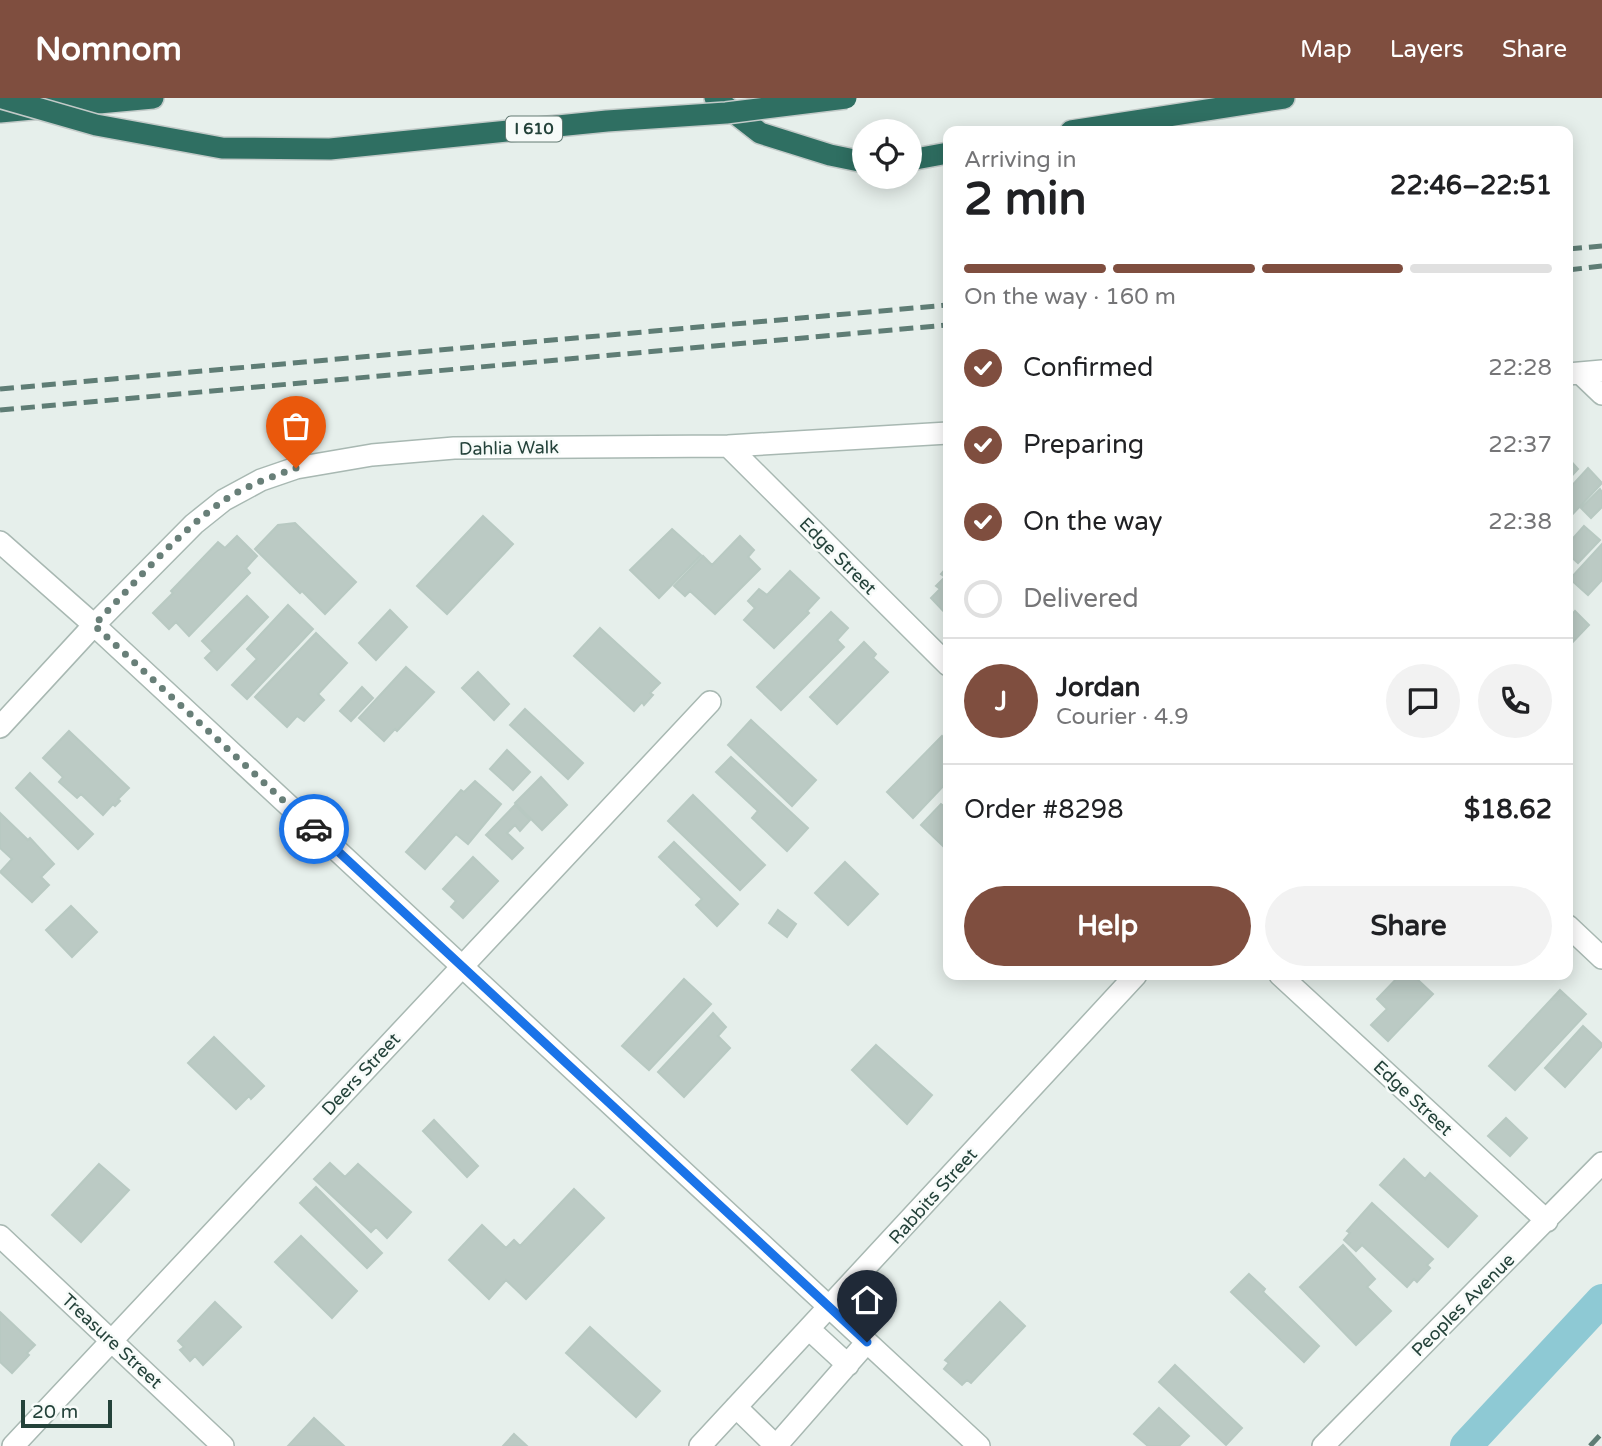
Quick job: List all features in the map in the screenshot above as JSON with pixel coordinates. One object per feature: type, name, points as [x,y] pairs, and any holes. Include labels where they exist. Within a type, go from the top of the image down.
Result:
[{"type":"highway","name":"I 610","points":[[2,98],[96,125],[222,148],[330,149],[607,121],[726,113],[846,98]]},
{"type":"highway","points":[[0,112],[153,98]]},
{"type":"highway","points":[[715,98],[760,133],[852,160]]},
{"type":"highway","points":[[1102,126],[1284,98]]},
{"type":"highway","points":[[922,158],[943,154]]},
{"type":"street","points":[[1574,374],[1602,370]]},
{"type":"street","points":[[1574,374],[1602,394]]},
{"type":"street","name":"Dahlia Walk","points":[[1,722],[194,524],[224,500],[261,480],[296,468],[372,455],[454,448],[728,446],[943,433]]},
{"type":"street","name":"Edge Street","points":[[728,446],[943,660]]},
{"type":"street","points":[[0,542],[94,625],[979,1446]]},
{"type":"street","name":"Deers Street","points":[[13,1446],[710,702]]},
{"type":"street","points":[[1573,931],[1602,958]]},
{"type":"street","name":"Rabbits Street","points":[[700,1446],[1131,980]]},
{"type":"street","name":"Edge Street","points":[[1285,980],[1547,1221]]},
{"type":"street","name":"Peoples Avenue","points":[[1323,1446],[1602,1163]]},
{"type":"street","name":"Treasure Street","points":[[0,1236],[223,1446]]},
{"type":"street","points":[[810,1330],[848,1364]]},
{"type":"street","points":[[736,1408],[776,1446],[867,1342]]},
{"type":"building","points":[[1588,468],[1602,483],[1573,514],[1573,484]]},
{"type":"building","points":[[1600,489],[1602,507],[1591,518],[1581,508]]},
{"type":"building","points":[[483,516],[513,544],[447,614],[417,586]]},
{"type":"building","points":[[295,523],[356,582],[325,614],[255,549],[278,525]]},
{"type":"building","points":[[1584,526],[1600,540],[1578,563],[1573,558],[1573,538]]},
{"type":"building","points":[[672,529],[701,555],[659,598],[630,570]]},
{"type":"building","points":[[237,536],[257,556],[246,568],[250,573],[189,636],[176,622],[169,629],[153,613],[218,542],[225,548]]},
{"type":"building","points":[[740,536],[754,550],[748,557],[760,569],[715,614],[690,591],[685,596],[674,586],[703,556],[712,565]]},
{"type":"building","points":[[1602,544],[1602,580],[1588,595],[1573,582],[1573,576]]},
{"type":"building","points":[[790,571],[819,598],[807,611],[809,613],[774,648],[744,620],[755,608],[748,601],[759,589],[767,595]]},
{"type":"building","points":[[943,579],[943,611],[931,598],[940,589],[936,586]]},
{"type":"building","points":[[247,596],[268,617],[217,670],[205,658],[212,651],[202,641]]},
{"type":"building","points":[[288,605],[313,629],[247,699],[232,685],[257,659],[247,649]]},
{"type":"building","points":[[390,610],[407,627],[376,660],[359,643]]},
{"type":"building","points":[[1575,611],[1589,625],[1573,642]]},
{"type":"building","points":[[831,612],[848,628],[837,640],[844,647],[781,710],[757,687]]},
{"type":"building","points":[[600,628],[660,683],[650,693],[653,695],[644,705],[642,702],[634,711],[574,656]]},
{"type":"building","points":[[316,633],[347,663],[318,694],[324,700],[304,721],[297,716],[287,727],[255,697]]},
{"type":"building","points":[[864,642],[876,654],[873,658],[888,672],[837,724],[810,697]]},
{"type":"building","points":[[406,667],[434,692],[384,741],[359,718]]},
{"type":"building","points":[[478,672],[509,704],[494,720],[462,688]]},
{"type":"building","points":[[362,687],[373,698],[351,721],[340,711]]},
{"type":"building","points":[[525,709],[583,763],[568,779],[510,725]]},
{"type":"building","points":[[751,720],[816,780],[792,806],[728,745]]},
{"type":"building","points":[[69,731],[129,788],[118,799],[120,801],[115,806],[113,804],[103,815],[81,794],[77,798],[59,782],[63,777],[43,758]]},
{"type":"building","points":[[943,737],[943,786],[913,818],[887,792]]},
{"type":"building","points":[[507,750],[530,772],[513,790],[490,769]]},
{"type":"building","points":[[731,757],[808,828],[787,851],[752,818],[758,811],[716,772]]},
{"type":"building","points":[[30,773],[93,834],[78,849],[16,788]]},
{"type":"building","points":[[541,777],[567,805],[542,830],[515,803]]},
{"type":"building","points":[[475,781],[501,804],[468,844],[456,834],[425,869],[406,852],[461,790],[464,792]]},
{"type":"building","points":[[693,795],[765,865],[740,890],[668,821]]},
{"type":"building","points":[[941,804],[943,805],[943,846],[921,825]]},
{"type":"building","points":[[515,805],[530,820],[520,831],[515,825],[507,833],[523,848],[512,859],[486,835]]},
{"type":"building","points":[[0,813],[28,840],[30,838],[54,864],[41,877],[49,885],[32,902],[0,872],[12,859],[0,848]]},
{"type":"building","points":[[674,842],[738,904],[717,926],[696,905],[702,899],[659,857]]},
{"type":"building","points":[[473,857],[498,881],[463,918],[451,907],[456,901],[443,889]]},
{"type":"building","points":[[845,862],[878,894],[848,925],[815,893]]},
{"type":"building","points":[[71,906],[97,932],[72,957],[46,930]]},
{"type":"building","points":[[778,910],[796,924],[787,937],[769,923]]},
{"type":"building","points":[[684,979],[711,1004],[649,1070],[622,1046]]},
{"type":"building","points":[[1395,980],[1418,980],[1433,994],[1388,1041],[1371,1025],[1387,1009],[1377,999]]},
{"type":"building","points":[[1560,990],[1586,1014],[1515,1090],[1489,1066]]},
{"type":"building","points":[[713,1013],[726,1027],[718,1036],[730,1048],[684,1097],[658,1072]]},
{"type":"building","points":[[1583,1026],[1602,1046],[1565,1087],[1545,1068]]},
{"type":"building","points":[[214,1037],[264,1086],[236,1109],[188,1063]]},
{"type":"building","points":[[876,1045],[932,1095],[907,1124],[852,1070]]},
{"type":"building","points":[[1506,1118],[1527,1138],[1510,1156],[1488,1136]]},
{"type":"building","points":[[434,1120],[478,1166],[467,1177],[423,1131]]},
{"type":"building","points":[[1404,1159],[1425,1179],[1430,1173],[1477,1216],[1448,1247],[1380,1185]]},
{"type":"building","points":[[330,1163],[345,1177],[358,1164],[411,1212],[387,1238],[376,1227],[371,1232],[314,1179]]},
{"type":"building","points":[[99,1164],[129,1190],[81,1242],[52,1215]]},
{"type":"building","points":[[316,1187],[382,1253],[367,1268],[300,1203]]},
{"type":"building","points":[[574,1189],[604,1218],[526,1299],[506,1280],[489,1299],[449,1260],[482,1225],[506,1248],[514,1240],[520,1246]]},
{"type":"building","points":[[1372,1203],[1433,1259],[1427,1265],[1430,1268],[1417,1282],[1414,1279],[1407,1287],[1362,1245],[1356,1251],[1344,1240],[1350,1233],[1347,1231]]},
{"type":"building","points":[[301,1236],[357,1291],[332,1318],[275,1262]]},
{"type":"building","points":[[1343,1245],[1375,1279],[1367,1287],[1391,1311],[1356,1345],[1300,1287]]},
{"type":"building","points":[[1249,1274],[1265,1289],[1263,1292],[1319,1346],[1304,1362],[1231,1292]]},
{"type":"building","points":[[215,1302],[241,1327],[203,1365],[195,1356],[190,1361],[180,1350],[184,1347],[178,1341]]},
{"type":"building","points":[[1000,1302],[1025,1326],[971,1383],[967,1380],[962,1385],[944,1369],[949,1363],[945,1360]]},
{"type":"building","points":[[0,1312],[35,1345],[12,1373],[0,1362]]},
{"type":"building","points":[[590,1327],[660,1391],[636,1417],[566,1353]]},
{"type":"building","points":[[1175,1365],[1242,1428],[1226,1445],[1159,1382]]},
{"type":"building","points":[[1159,1408],[1189,1436],[1179,1446],[1148,1446],[1134,1434]]},
{"type":"building","points":[[314,1418],[344,1446],[288,1446]]},
{"type":"building","points":[[514,1434],[527,1446],[503,1446]]},
{"type":"waterway","points":[[1466,1446],[1602,1300]]},
{"type":"railway","points":[[1573,249],[1602,246]]},
{"type":"railway","points":[[1573,269],[1602,266]]},
{"type":"railway","points":[[0,389],[943,305]]},
{"type":"railway","points":[[0,410],[943,325]]},
{"type":"railway","points":[[1590,1446],[1602,1433]]},
{"type":"way so far","points":[[296,468],[261,480],[224,500],[194,524],[94,625],[314,829]]},
{"type":"route","points":[[314,829],[867,1342]]}]
